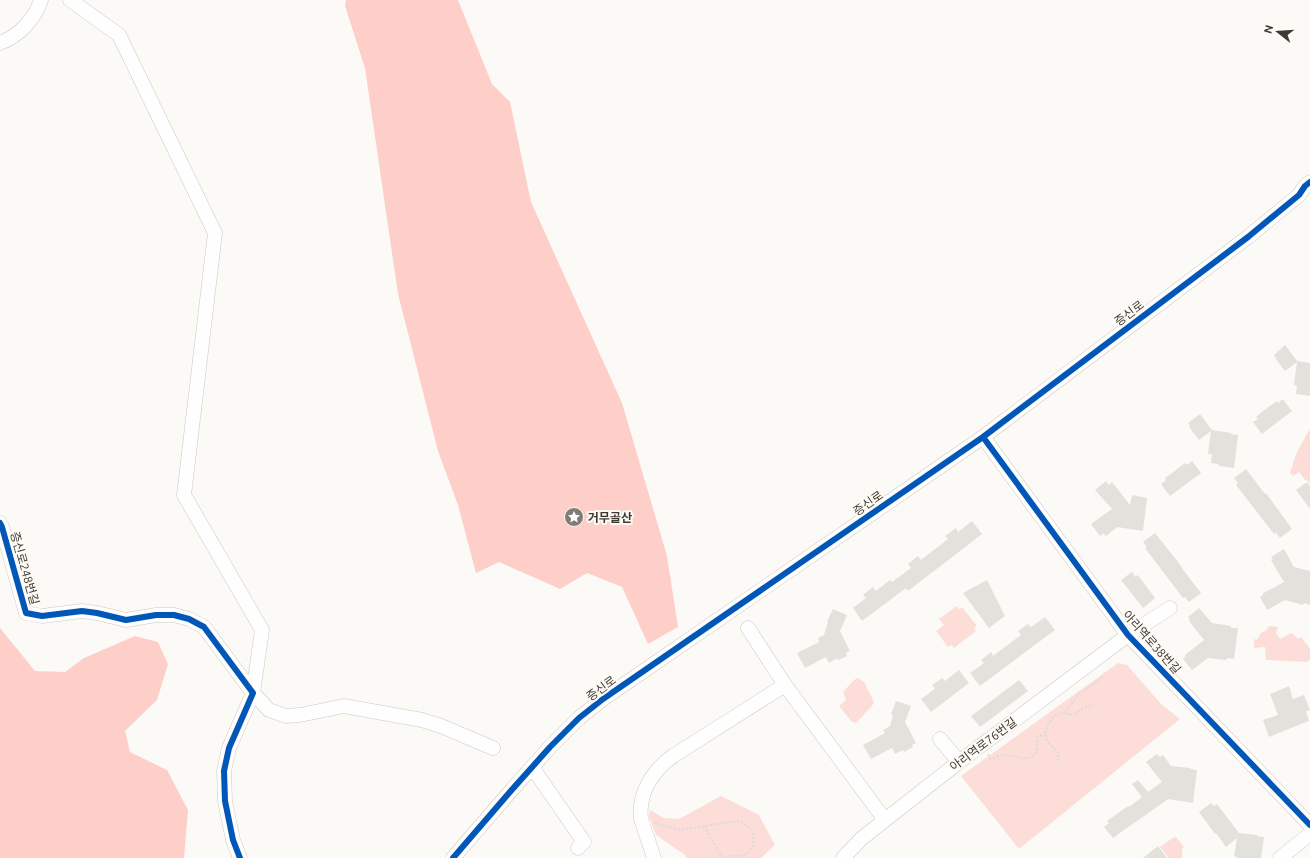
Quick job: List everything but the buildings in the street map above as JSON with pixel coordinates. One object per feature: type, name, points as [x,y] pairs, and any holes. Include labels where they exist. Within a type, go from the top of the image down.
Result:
[{"type":"street","points":[[0,43],[7,41],[27,25],[41,0]]},
{"type":"street","points":[[70,0],[119,35],[215,233],[184,495],[262,630],[253,693],[229,748],[224,771],[225,801],[233,840],[240,858]]},
{"type":"street","name":"증신로","points":[[453,858],[532,767],[579,718],[603,699],[983,437],[1305,195],[1305,186],[1310,182]]},
{"type":"street","name":"아리역로38번길","points":[[983,437],[1128,635],[1310,825]]},
{"type":"street","name":"증신로248번길","points":[[0,523],[26,613],[42,616],[82,611],[97,612],[126,620],[156,615],[174,615],[190,619],[204,627],[253,693]]},
{"type":"street","name":"아리역로76번길","points":[[843,858],[861,839],[959,762],[1128,635],[1170,608]]},
{"type":"street","points":[[748,628],[785,685],[885,820]]},
{"type":"street","points":[[654,858],[640,819],[641,803],[647,784],[665,762],[785,685]]},
{"type":"street","points":[[253,693],[269,710],[286,716],[300,715],[344,706],[422,720],[441,726],[493,748]]},
{"type":"street","points":[[940,739],[959,762]]},
{"type":"street","points":[[532,767],[584,842],[582,853]]},
{"type":"street","points":[[556,818],[582,853]]},
{"type":"street","points":[[1280,858],[1310,834]]},
{"type":"path","points":[[1064,713],[1079,694],[1103,677]]},
{"type":"path","points":[[1058,761],[1058,752],[1046,740],[1045,734],[1051,719],[1059,714],[1072,714],[1088,706],[1094,705]]},
{"type":"path","points":[[991,759],[1005,755],[1027,758],[1035,753],[1037,749],[1037,738],[1045,734]]},
{"type":"path","points":[[640,819],[678,830],[704,826],[737,821],[743,823],[752,830],[753,847],[751,852],[745,855],[721,858],[704,826]]},
{"type":"shaded area","points":[[346,0],[458,0],[492,84],[510,102],[531,202],[622,403],[667,556],[678,627],[648,644],[622,587],[587,573],[560,589],[499,562],[476,573],[458,505],[438,451],[398,294],[365,68],[345,6]]},
{"type":"shaded area","points":[[1309,430],[1310,484],[1299,472],[1293,476],[1290,473],[1296,454]]},
{"type":"shaded area","points":[[957,606],[959,609],[962,607],[977,626],[974,628],[976,631],[954,648],[952,645],[948,647],[936,631],[944,625],[939,619]]},
{"type":"shaded area","points":[[1267,627],[1278,627],[1276,633],[1280,639],[1291,633],[1299,639],[1301,637],[1310,649],[1310,660],[1307,662],[1266,660],[1265,647],[1254,648],[1254,639],[1257,640],[1261,633],[1268,629]]},
{"type":"shaded area","points":[[0,628],[35,671],[65,672],[84,658],[135,636],[158,642],[168,664],[157,700],[125,731],[130,752],[167,770],[188,810],[184,858],[0,858]]},
{"type":"shaded area","points":[[1118,663],[1127,665],[1162,705],[1180,719],[1019,849],[961,776]]},
{"type":"shaded area","points":[[858,678],[864,682],[874,702],[856,723],[852,722],[839,706],[846,700],[843,692],[854,680]]},
{"type":"shaded area","points":[[721,796],[759,815],[775,845],[761,858],[687,858],[685,855],[656,835],[649,816],[650,810],[664,818],[679,819]]},
{"type":"shaded area","points":[[1176,837],[1184,847],[1182,848],[1182,858],[1167,858],[1168,857],[1160,847]]},
{"type":"cycle path","points":[[453,858],[550,747],[579,718],[603,699],[983,437],[1248,237],[1299,195],[1305,186],[1310,182]]},
{"type":"cycle path","points":[[983,437],[1128,635],[1310,825]]},
{"type":"cycle path","points":[[0,523],[26,613],[42,616],[82,611],[126,620],[156,615],[174,615],[189,619],[204,627],[253,693],[229,748],[224,771],[225,801],[233,840],[240,858]]},
{"type":"place","name":"거무골산","points":[[574,517]]}]
